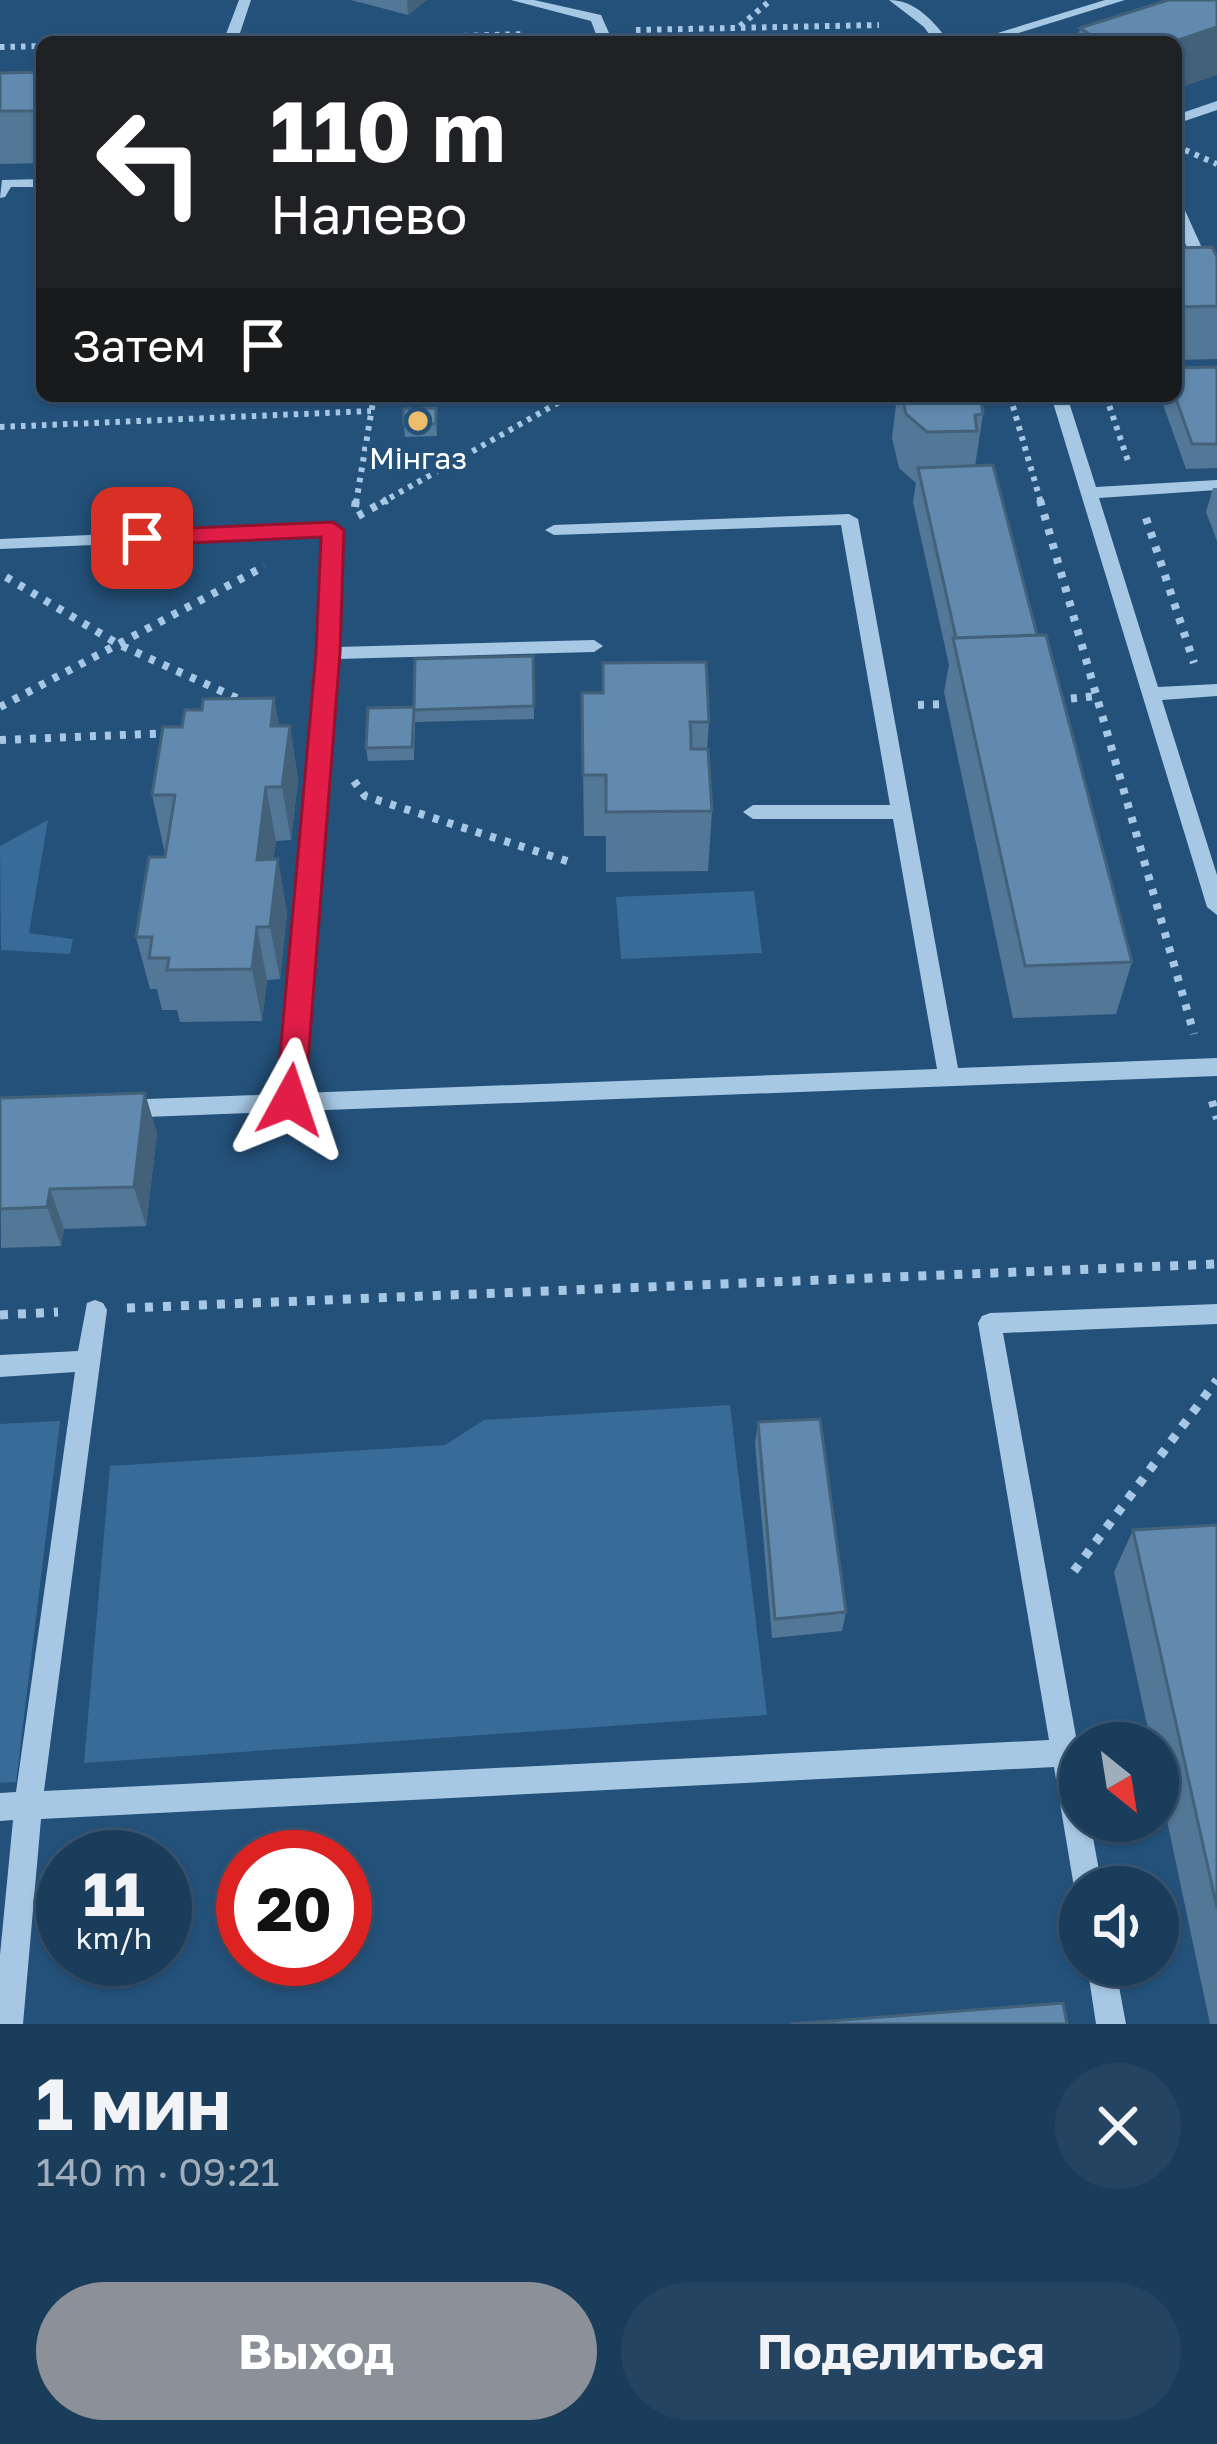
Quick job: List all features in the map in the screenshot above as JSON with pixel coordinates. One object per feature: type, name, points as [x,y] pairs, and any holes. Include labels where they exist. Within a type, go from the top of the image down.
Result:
[{"type":"street","points":[[232,36],[245,0]]},
{"type":"street","points":[[518,0],[596,18],[604,36]]},
{"type":"street","points":[[895,0],[937,36]]},
{"type":"street","points":[[996,36],[1119,0]]},
{"type":"street","points":[[1182,119],[1217,105]]},
{"type":"street","points":[[0,194],[7,184],[36,183]]},
{"type":"street","points":[[1182,219],[1217,298]]},
{"type":"street","points":[[1061,402],[1217,908]]},
{"type":"street","points":[[1089,493],[1217,484]]},
{"type":"street","points":[[554,530],[849,519],[949,1079]]},
{"type":"street","points":[[0,544],[333,530],[328,653],[290,1100]]},
{"type":"street","points":[[328,653],[594,646]]},
{"type":"street","points":[[1150,694],[1210,690]]},
{"type":"street","points":[[752,812],[901,812]]},
{"type":"street","points":[[95,1110],[1211,1068]]},
{"type":"street","points":[[8,2024],[14,1807],[95,1310]]},
{"type":"street","points":[[1061,1722],[990,1323],[1217,1314]]},
{"type":"street","points":[[0,1366],[88,1361]]},
{"type":"street","points":[[14,1807],[1059,1753]]},
{"type":"street","points":[[1105,1986],[1111,2024]]},
{"type":"path","points":[[740,26],[771,0]]},
{"type":"path","points":[[0,46],[36,46]]},
{"type":"path","points":[[1182,149],[1217,164]]},
{"type":"path","points":[[373,402],[352,519],[559,402]]},
{"type":"path","points":[[1012,402],[1211,1068],[1217,1119]]},
{"type":"path","points":[[1108,402],[1210,690]]},
{"type":"path","points":[[0,427],[371,411]]},
{"type":"path","points":[[0,707],[333,530]]},
{"type":"path","points":[[1038,701],[1097,696]]},
{"type":"path","points":[[0,740],[184,732]]},
{"type":"path","points":[[0,1315],[1217,1264]]},
{"type":"path","points":[[1042,1614],[1217,1380]]},
{"type":"shaded area","points":[[48,820],[29,933],[73,939],[70,954],[1,950],[0,846]]},
{"type":"shaded area","points":[[754,891],[762,953],[621,959],[616,897]]},
{"type":"shaded area","points":[[730,1405],[767,1715],[84,1763],[110,1466],[445,1445],[484,1420]]},
{"type":"shaded area","points":[[60,1421],[16,1782],[0,1783],[0,1424]]},
{"type":"building","points":[[1168,0],[1217,0],[1217,27],[1182,39],[1092,36],[1080,28]]},
{"type":"building","points":[[36,72],[36,111],[0,111],[0,73]]},
{"type":"building","points":[[1212,247],[1217,257],[1217,306],[1182,307],[1182,248]]},
{"type":"building","points":[[1217,367],[1217,444],[1192,444],[1177,402],[1182,402],[1182,368]]},
{"type":"building","points":[[903,402],[981,402],[983,414],[975,415],[977,431],[927,432],[906,414]]},
{"type":"building","points":[[436,408],[436,424],[404,424],[404,409]]},
{"type":"building","points":[[993,465],[1037,635],[956,638],[918,468]]},
{"type":"building","points":[[1046,635],[1132,962],[1025,966],[953,638]]},
{"type":"building","points":[[533,656],[534,706],[414,710],[412,747],[366,748],[368,708],[414,707],[415,659]]},
{"type":"building","points":[[706,662],[709,722],[690,722],[691,749],[708,749],[712,811],[606,812],[606,775],[583,775],[582,693],[603,693],[603,663]]},
{"type":"building","points":[[274,698],[271,726],[290,726],[282,787],[266,787],[257,860],[278,859],[270,927],[257,927],[252,969],[167,970],[169,958],[149,958],[152,937],[136,937],[149,857],[165,857],[175,795],[152,795],[163,727],[182,727],[185,710],[202,710],[203,699]]},
{"type":"building","points":[[145,1093],[134,1187],[50,1189],[47,1207],[0,1209],[0,1098]]},
{"type":"building","points":[[820,1419],[846,1612],[775,1619],[758,1422]]},
{"type":"building","points":[[1217,1525],[1217,1908],[1179,1722],[1133,1530]]},
{"type":"building","points":[[1063,2003],[1067,2024],[791,2024]]},
{"type":"place","name":"Мінгаз","points":[[418,421]]},
{"type":"route","points":[[142,538],[333,530],[328,653],[290,1100]]}]
